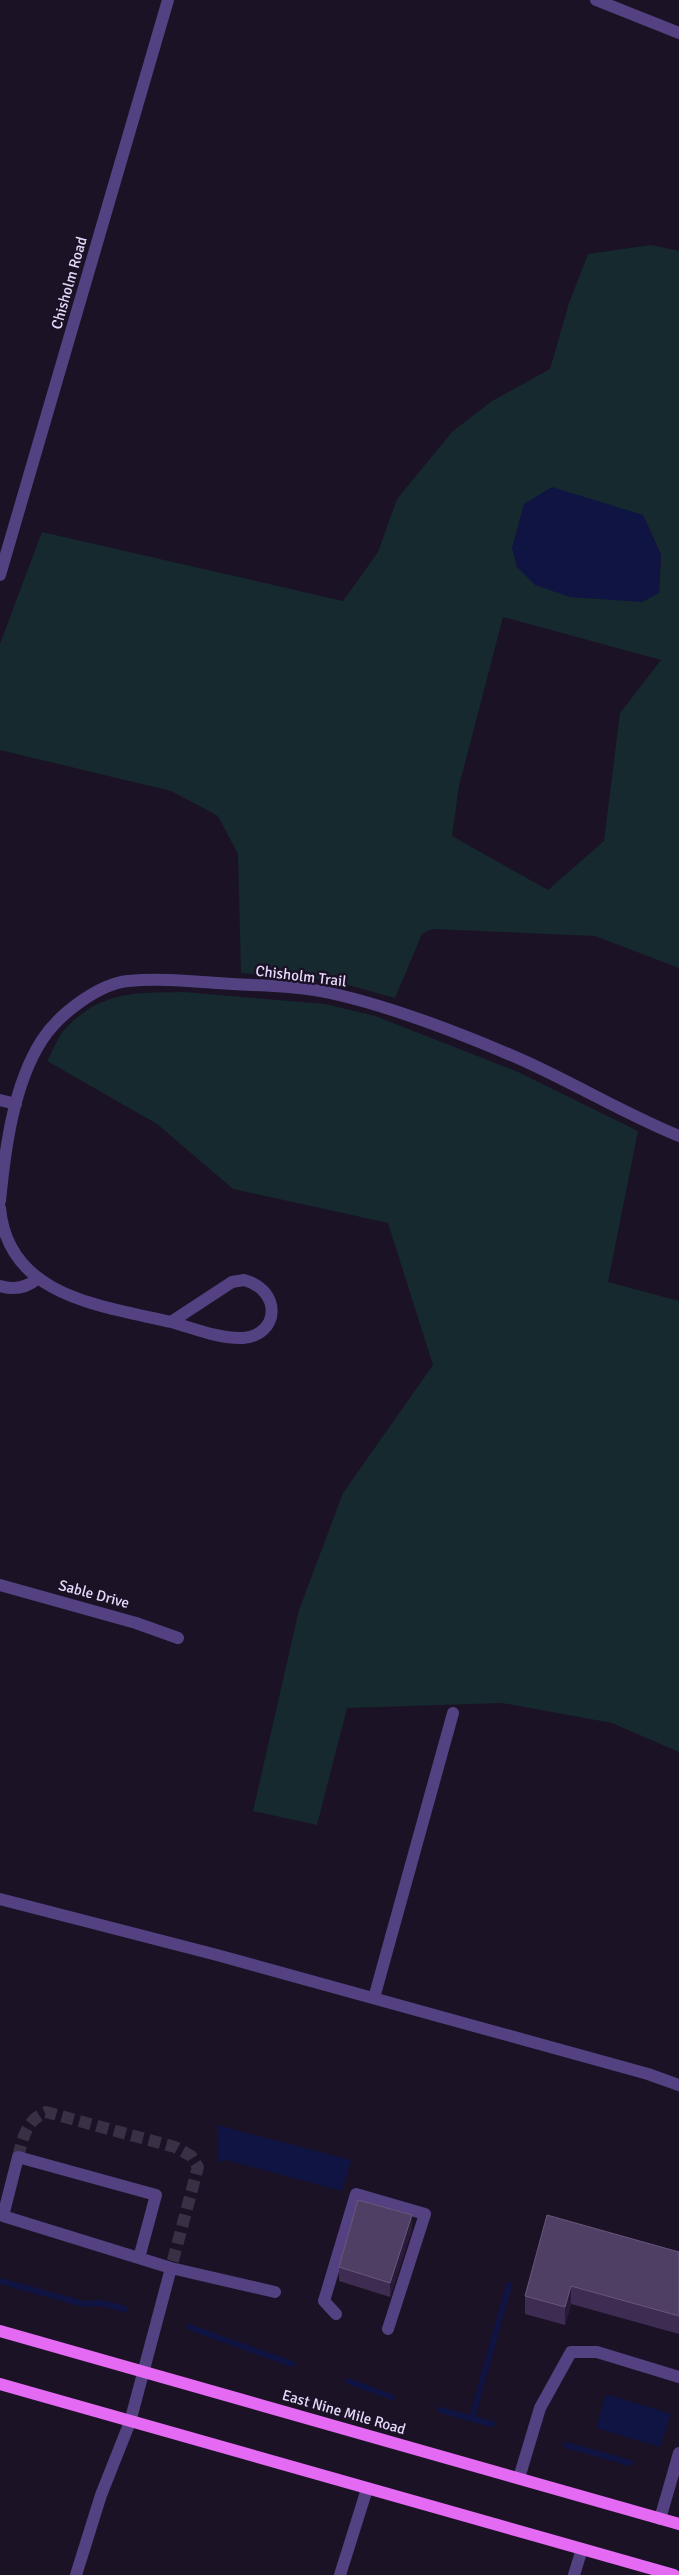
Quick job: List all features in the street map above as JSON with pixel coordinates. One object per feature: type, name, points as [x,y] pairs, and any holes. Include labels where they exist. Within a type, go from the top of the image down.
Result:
[{"type":"main road","name":"East Nine Mile Road","points":[[0,2331],[679,2524]]},
{"type":"main road","points":[[0,2384],[674,2575]]},
{"type":"street","name":"Chisholm Road","points":[[0,575],[168,0]]},
{"type":"street","points":[[596,0],[679,33]]},
{"type":"street","name":"Chisholm Trail","points":[[0,1201],[4,1164],[16,1104],[27,1067],[42,1039],[60,1019],[78,1004],[101,990],[126,981],[185,981],[327,992],[379,1005],[520,1060],[679,1136]]},
{"type":"street","points":[[0,1100],[16,1104]]},
{"type":"street","points":[[0,1217],[11,1245],[36,1279],[80,1300],[219,1335],[243,1338],[257,1334],[266,1326],[271,1316],[271,1304],[266,1291],[256,1283],[244,1280],[232,1282],[171,1322]]},
{"type":"street","points":[[0,1286],[8,1288],[22,1287],[36,1279]]},
{"type":"street","name":"Sable Drive","points":[[0,1585],[136,1622],[178,1638]]},
{"type":"street","points":[[374,1998],[453,1713]]},
{"type":"street","points":[[0,1899],[374,1998],[648,2074],[679,2085]]},
{"type":"street","points":[[139,2258],[156,2195],[18,2157],[2,2216],[171,2268],[275,2292]]},
{"type":"street","points":[[336,2314],[324,2302],[356,2194],[425,2214],[388,2329]]},
{"type":"street","points":[[76,2575],[101,2495],[130,2422],[142,2371],[171,2268]]},
{"type":"street","points":[[519,2478],[540,2408],[570,2352],[596,2352],[679,2377]]},
{"type":"street","points":[[660,2519],[679,2453]]},
{"type":"street","points":[[340,2575],[367,2489]]},
{"type":"street","points":[[574,2575],[582,2549]]},
{"type":"shaded area","points":[[651,245],[679,251],[679,968],[595,936],[432,929],[422,934],[395,998],[330,980],[241,973],[238,854],[218,816],[171,791],[0,750],[0,644],[42,532],[343,601],[378,552],[397,499],[452,432],[492,401],[550,369],[569,303],[588,254]],"holes":[[[643,515],[661,555],[659,593]],[[503,617],[661,660],[620,713],[604,841],[548,890],[452,836],[459,786]]]},
{"type":"shaded area","points":[[552,487],[643,515],[661,555],[659,593],[642,602],[570,597],[535,585],[517,567],[512,548],[524,504]]},
{"type":"shaded area","points":[[184,992],[325,1004],[375,1016],[516,1071],[638,1131],[608,1282],[679,1301],[679,1752],[612,1723],[502,1703],[347,1708],[317,1825],[253,1811],[299,1610],[343,1493],[433,1365],[388,1223],[233,1189],[157,1124],[47,1061],[63,1031],[93,1006],[121,996]]},
{"type":"shaded area","points":[[217,2125],[351,2160],[342,2191],[226,2160],[218,2162]]},
{"type":"shaded area","points":[[606,2394],[671,2414],[660,2447],[596,2428]]},
{"type":"building","points":[[358,2200],[412,2215],[390,2283],[339,2267]]},
{"type":"building","points":[[547,2215],[679,2252],[679,2316],[571,2286],[565,2307],[525,2296]]},
{"type":"waterway","points":[[0,2281],[84,2304],[101,2303],[125,2309]]},
{"type":"waterway","points":[[472,2418],[509,2285]]},
{"type":"waterway","points":[[189,2327],[292,2364]]},
{"type":"waterway","points":[[348,2381],[392,2397]]},
{"type":"waterway","points":[[440,2410],[492,2424]]},
{"type":"waterway","points":[[566,2445],[630,2463]]},
{"type":"tunnel","points":[[18,2157],[26,2130],[39,2115],[46,2112],[175,2147],[191,2156],[198,2167],[171,2268]]}]
